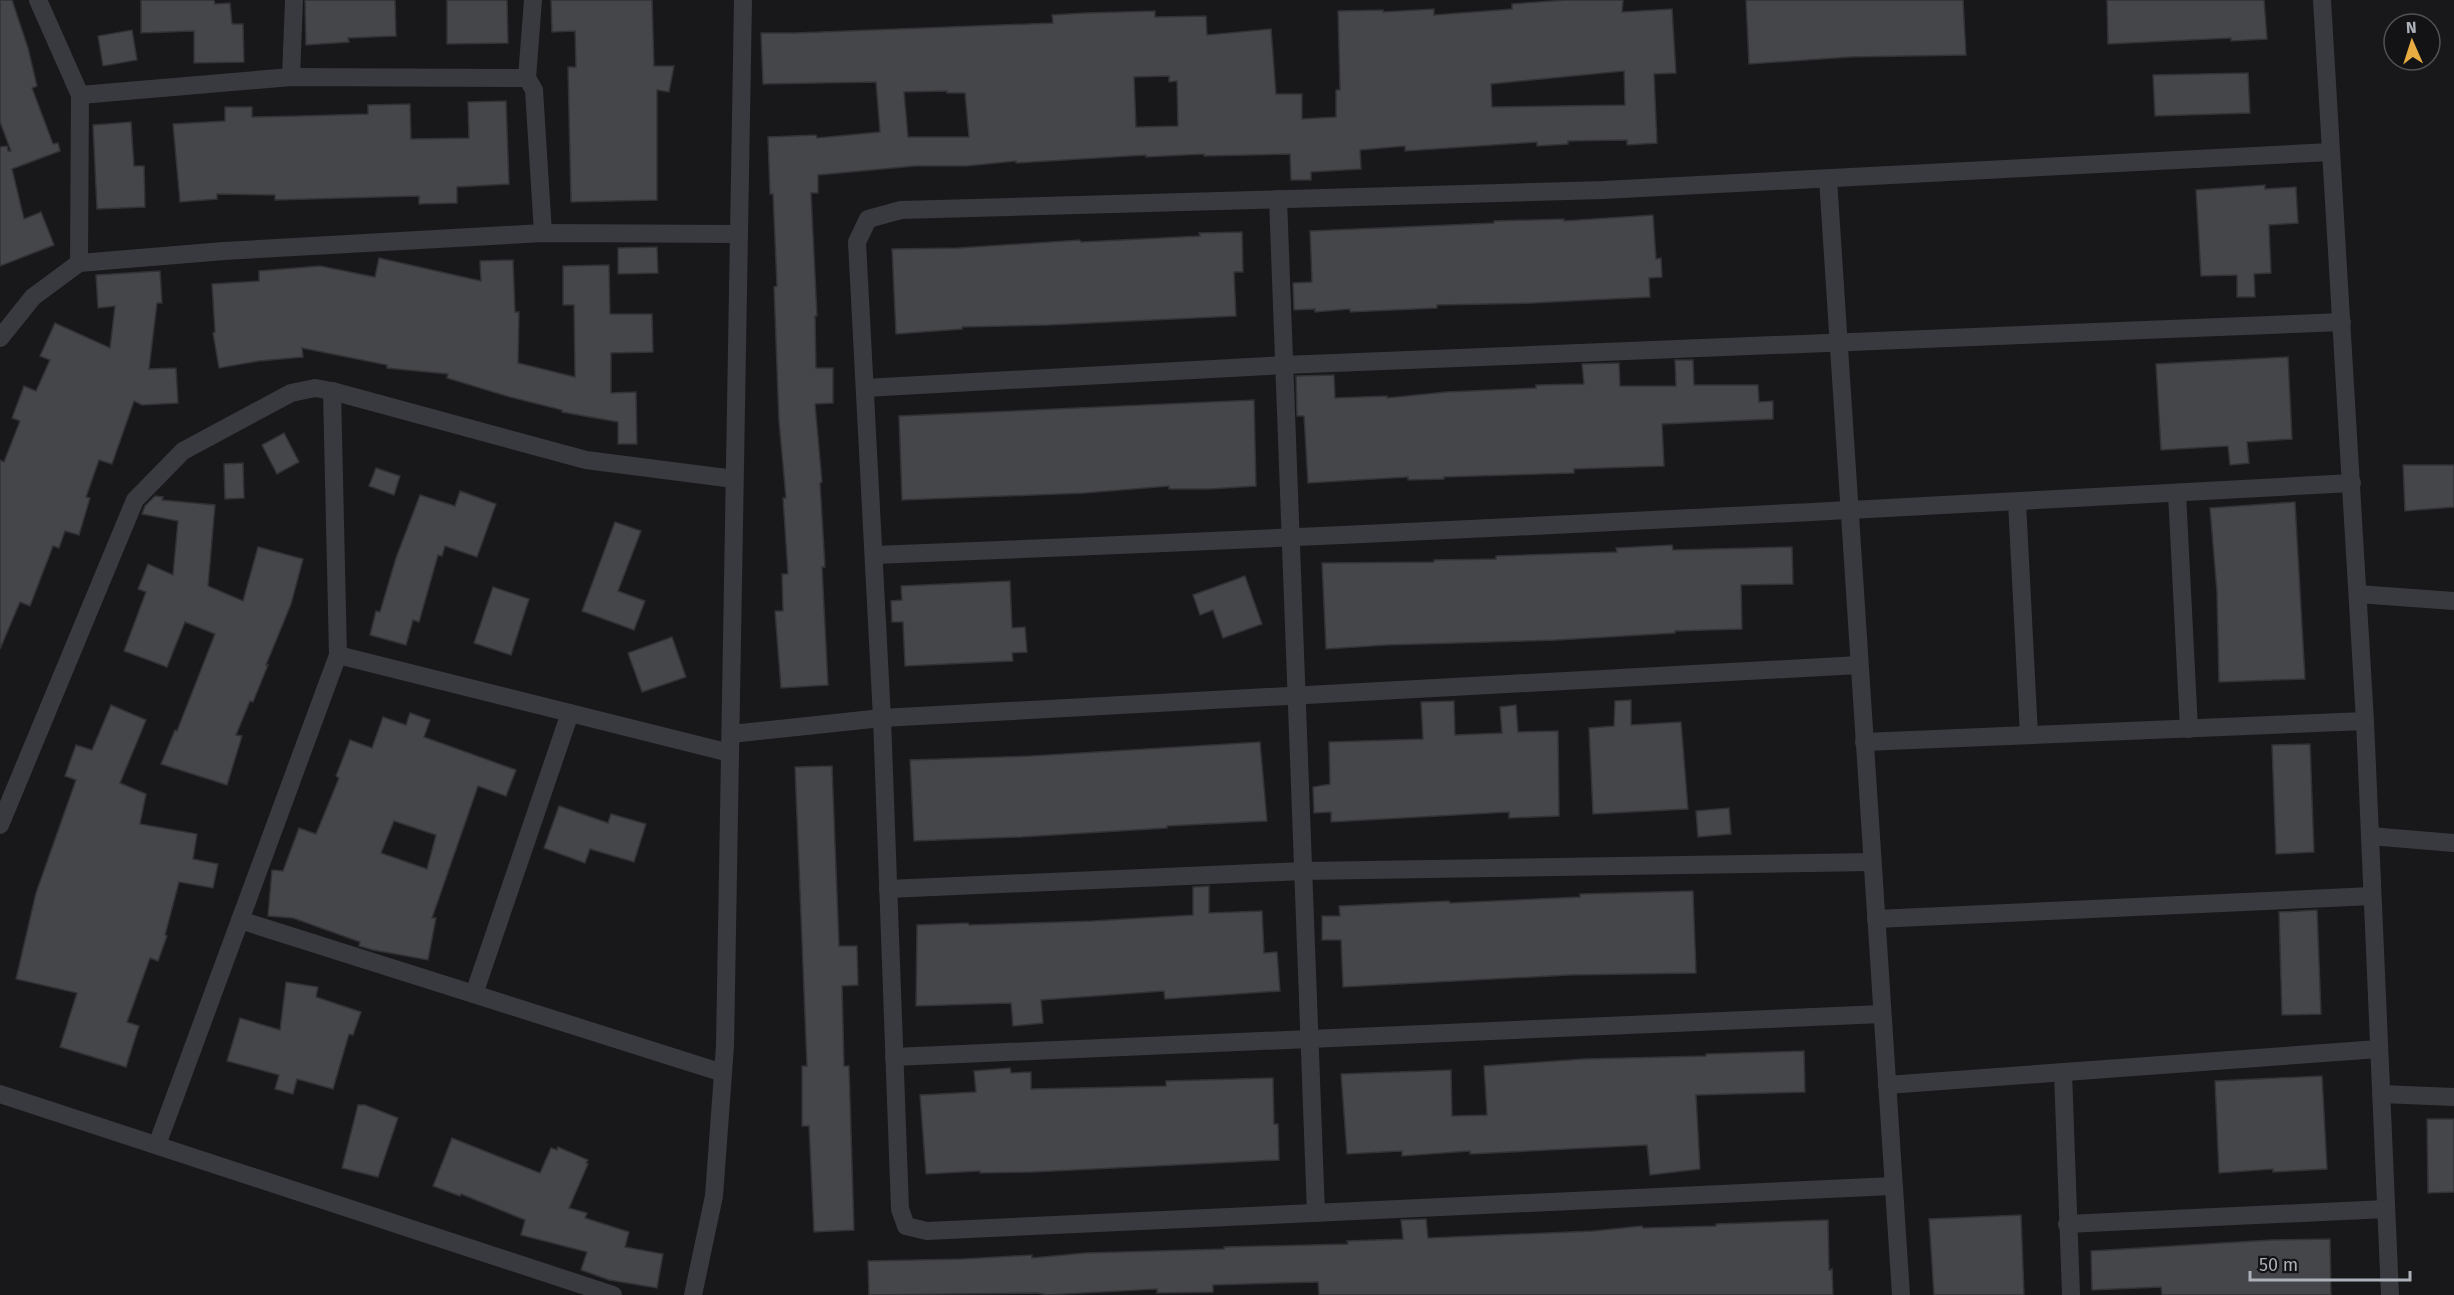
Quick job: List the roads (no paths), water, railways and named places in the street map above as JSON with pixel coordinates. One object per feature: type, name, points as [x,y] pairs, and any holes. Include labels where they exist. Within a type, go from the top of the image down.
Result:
[{"type":"street","points":[[38,0],[80,95],[79,263]]},
{"type":"street","points":[[291,77],[294,0]]},
{"type":"street","points":[[533,0],[527,78],[534,90],[543,233]]},
{"type":"street","points":[[693,1295],[714,1196],[723,1072],[743,0]]},
{"type":"street","points":[[2322,0],[2365,722],[2390,1295]]},
{"type":"street","points":[[80,95],[291,77],[527,78]]},
{"type":"street","points":[[1893,1186],[927,1231],[906,1226],[900,1209],[882,718],[857,242],[868,219],[901,210],[1603,190],[2331,152]]},
{"type":"street","points":[[1828,179],[1900,1295]]},
{"type":"street","points":[[1278,199],[1316,1213]]},
{"type":"street","points":[[0,338],[33,297],[79,263],[224,251],[543,233],[739,234]]},
{"type":"street","points":[[865,388],[1284,364],[2342,322]]},
{"type":"street","points":[[0,825],[7,786],[135,500],[183,452],[291,393],[315,388],[332,391],[586,460],[734,479]]},
{"type":"street","points":[[157,1145],[338,655],[332,391]]},
{"type":"street","points":[[874,555],[1291,539],[1850,512],[2352,483]]},
{"type":"street","points":[[2177,493],[2189,729]]},
{"type":"street","points":[[2017,502],[2029,735]]},
{"type":"street","points":[[2358,594],[2454,601]]},
{"type":"street","points":[[338,655],[730,753]]},
{"type":"street","points":[[731,734],[882,718],[1859,665]]},
{"type":"street","points":[[474,994],[570,713]]},
{"type":"street","points":[[1864,742],[2365,722]]},
{"type":"street","points":[[2370,836],[2454,843]]},
{"type":"street","points":[[888,889],[1303,871],[1872,862]]},
{"type":"street","points":[[1876,919],[2372,896]]},
{"type":"street","points":[[240,920],[723,1072]]},
{"type":"street","points":[[894,1057],[1882,1014]]},
{"type":"street","points":[[1887,1084],[2379,1050]]},
{"type":"street","points":[[2063,1072],[2071,1295]]},
{"type":"street","points":[[0,1094],[613,1295]]},
{"type":"street","points":[[2381,1094],[2454,1097]]},
{"type":"street","points":[[2067,1224],[2386,1209]]}]
